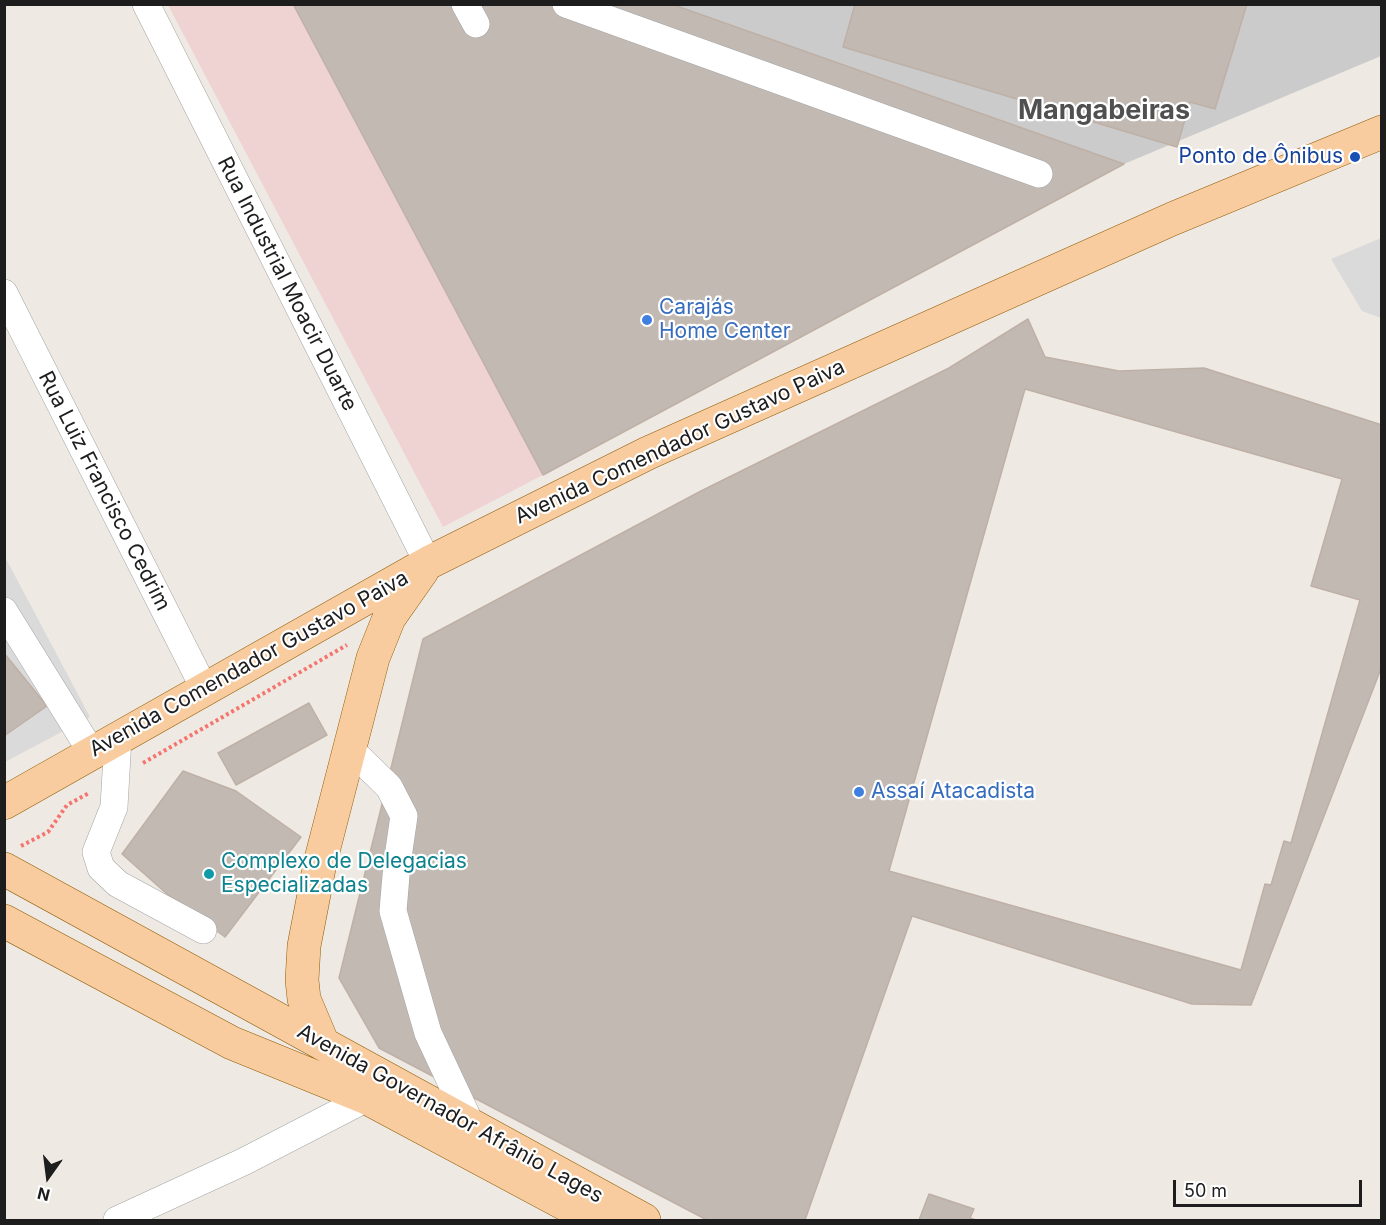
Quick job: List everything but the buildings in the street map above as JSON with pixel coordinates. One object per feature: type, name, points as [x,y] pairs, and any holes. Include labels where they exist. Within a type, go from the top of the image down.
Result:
[{"type":"main road","name":"Avenida Comendador Gustavo Paiva","points":[[4,802],[428,563],[659,448],[1172,219],[1382,132]]},
{"type":"main road","points":[[322,1044],[304,999],[302,980],[304,946],[320,863],[348,747],[380,639],[389,618],[428,563]]},
{"type":"main road","points":[[9,860],[367,1098]]},
{"type":"main road","points":[[4,902],[248,1017]]},
{"type":"main road","name":"Avenida Governador Afrânio Lages","points":[[4,921],[232,1042],[367,1098],[587,1218]]},
{"type":"main road","name":"Avenida Governador Afrânio Lages","points":[[248,1017],[322,1044],[644,1221]]},
{"type":"street","name":"Rua Industrial Moacir Duarte","points":[[146,4],[428,563]]},
{"type":"street","points":[[566,4],[1039,174]]},
{"type":"street","name":"Rua Luiz Francisco Cedrim","points":[[4,293],[204,688]]},
{"type":"street","points":[[4,611],[105,745],[115,778],[114,807],[96,852],[101,868],[118,884],[203,930]]},
{"type":"street","points":[[348,747],[389,787],[404,816],[393,911],[428,1033],[472,1127]]},
{"type":"street","points":[[117,1221],[243,1162],[367,1098]]},
{"type":"path","points":[[9,860],[48,832],[68,805],[365,635],[380,639]]},
{"type":"shaded area","points":[[168,5],[293,5],[543,475],[443,527]]},
{"type":"shaded area","points":[[671,5],[1381,5],[1381,56],[1124,164]]},
{"type":"shaded area","points":[[1381,238],[1381,318],[1362,311],[1331,259]]},
{"type":"shaded area","points":[[4,555],[90,717],[5,762],[4,762]]},
{"type":"place","name":"Ponto de Ônibus","points":[[1355,157]]},
{"type":"place","name":"Carajás Home Center","points":[[647,320]]},
{"type":"place","name":"Assaí Atacadista","points":[[859,792]]},
{"type":"place","name":"Complexo de Delegacias Especializadas","points":[[209,874]]},
{"type":"district","name":"Mangabeiras","points":[[1104,111]]}]
